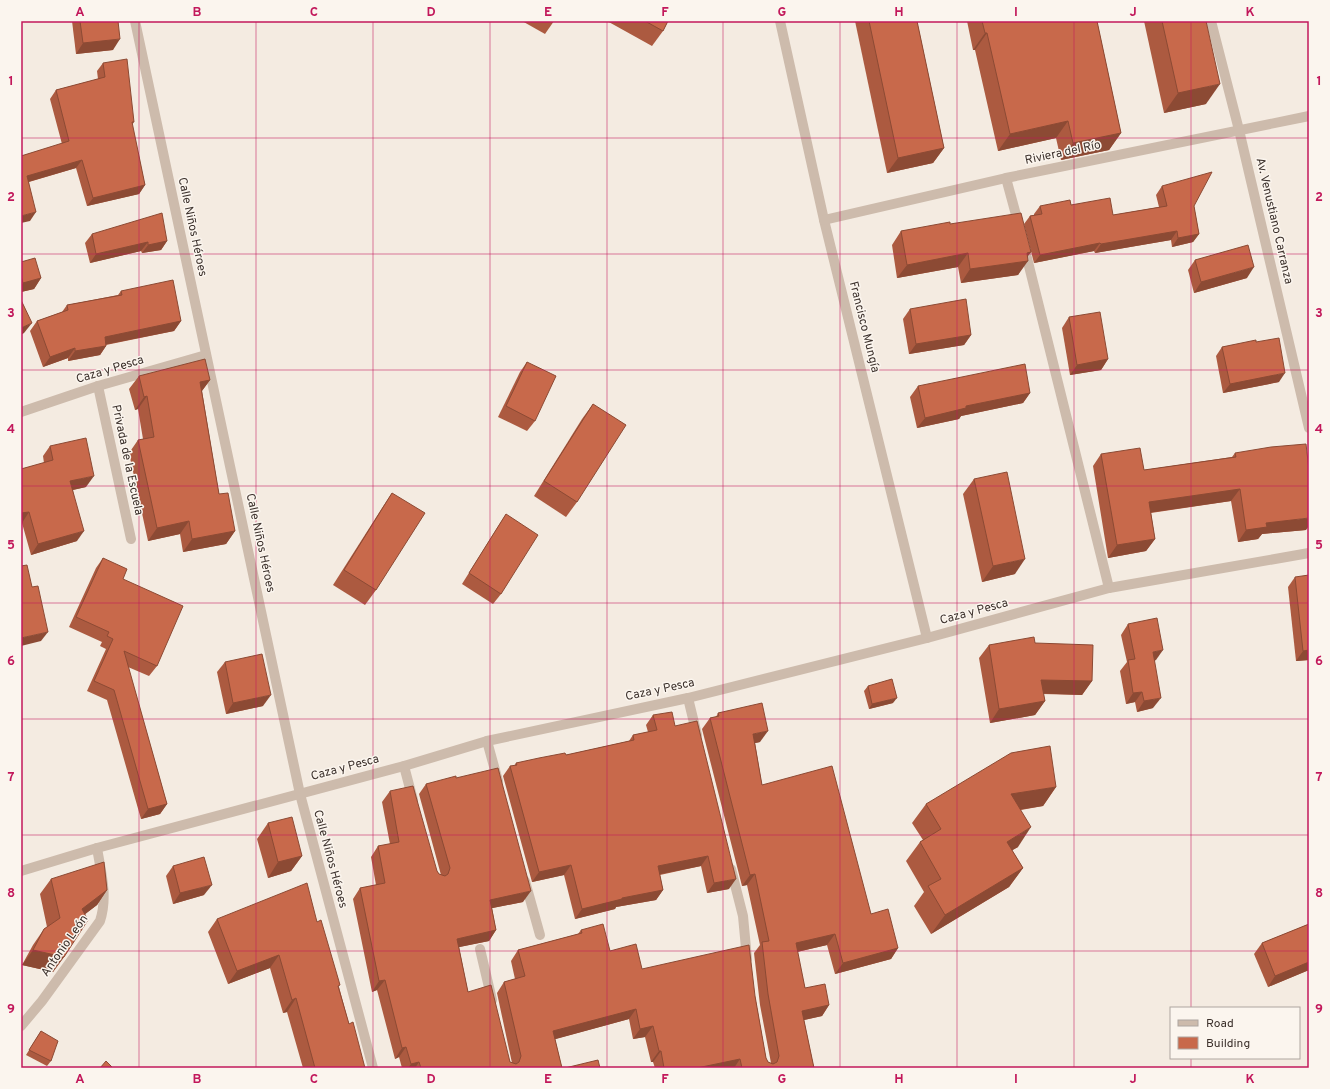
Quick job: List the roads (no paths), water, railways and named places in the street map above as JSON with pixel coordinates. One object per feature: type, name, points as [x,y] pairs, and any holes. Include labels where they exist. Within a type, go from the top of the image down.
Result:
[{"type":"street","name":"Calle Niños Héroes","points":[[135,21],[300,794],[373,1068]]},
{"type":"street","name":"Francisco Mungía","points":[[780,21],[824,220],[927,638]]},
{"type":"street","name":"Av. Venustiano Carranza","points":[[1211,21],[1239,130],[1309,428]]},
{"type":"street","name":"Riviera del Río","points":[[824,220],[1006,178],[1309,116]]},
{"type":"street","points":[[1006,178],[1109,588]]},
{"type":"street","name":"Caza y Pesca","points":[[21,412],[98,386],[206,355]]},
{"type":"street","name":"Privada de la Escuela","points":[[98,386],[132,539]]},
{"type":"street","name":"Caza y Pesca","points":[[21,871],[97,848],[404,766],[486,741],[688,698],[927,638],[1109,588],[1309,553]]},
{"type":"street","points":[[688,698],[699,743]]},
{"type":"street","points":[[486,741],[501,793]]},
{"type":"street","points":[[404,766],[416,811]]},
{"type":"street","name":"Antonio León","points":[[21,1026],[42,1001],[100,921],[105,898],[97,848]]},
{"type":"street","points":[[728,856],[743,916],[749,970]]},
{"type":"street","points":[[522,868],[540,935]]},
{"type":"street","points":[[480,949],[495,1014]]}]
